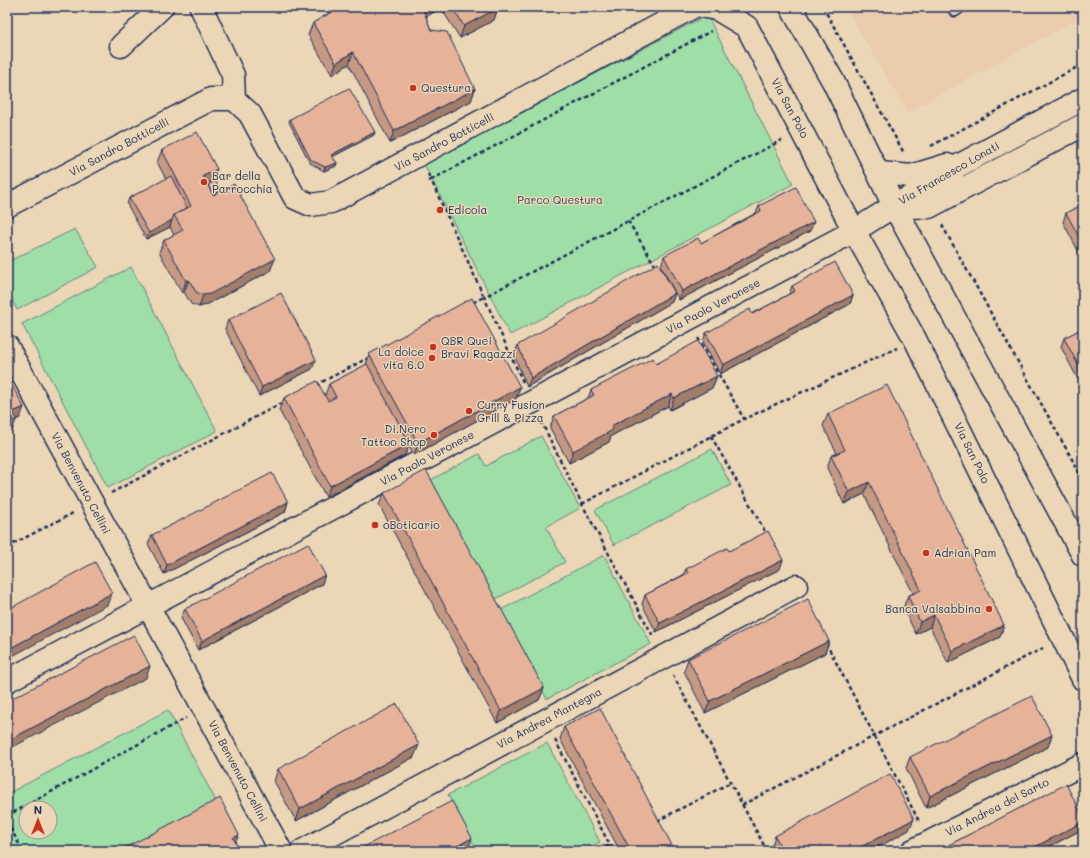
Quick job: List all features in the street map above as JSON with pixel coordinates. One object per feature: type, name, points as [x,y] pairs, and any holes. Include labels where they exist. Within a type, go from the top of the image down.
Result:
[{"type":"street","points":[[121,46],[162,7]]},
{"type":"street","points":[[201,7],[233,75],[234,99]]},
{"type":"street","name":"Via Sandro Botticelli","points":[[7,206],[211,99],[234,99],[250,114],[295,198],[311,205],[331,202],[419,156],[693,7]]},
{"type":"street","name":"Via San Polo","points":[[705,7],[717,9],[747,28],[854,231],[915,339],[1083,679]]},
{"type":"street","points":[[791,7],[833,81],[880,173],[894,206],[1083,555]]},
{"type":"street","name":"Via Francesco Lonati","points":[[894,206],[950,174],[956,167],[1083,99]]},
{"type":"street","name":"Via Francesco Lonati","points":[[894,206],[929,207],[1083,125]]},
{"type":"street","points":[[880,173],[912,166],[925,173],[946,164],[956,167]]},
{"type":"street","points":[[854,231],[894,206]]},
{"type":"street","name":"Via Paolo Veronese","points":[[148,607],[854,231]]},
{"type":"street","name":"Via Benvenuto Cellini","points":[[9,356],[92,503],[281,851]]},
{"type":"street","name":"Via Andrea Mantegna","points":[[302,851],[796,586]]},
{"type":"street","points":[[7,681],[148,607]]},
{"type":"street","name":"Via Andrea del Sarto","points":[[920,846],[1083,764]]},
{"type":"path","points":[[823,7],[898,145],[912,166]]},
{"type":"path","points":[[428,181],[715,29]]},
{"type":"path","points":[[927,148],[1083,64]]},
{"type":"path","points":[[419,156],[484,297],[470,304]]},
{"type":"path","points":[[929,207],[942,225],[1083,479]]},
{"type":"path","points":[[628,221],[660,274]]},
{"type":"path","points":[[687,320],[744,419]]},
{"type":"path","points":[[582,504],[744,419],[915,339]]},
{"type":"path","points":[[314,386],[371,356]]},
{"type":"path","points":[[7,547],[286,401]]},
{"type":"path","points":[[742,805],[1063,638]]},
{"type":"path","points":[[664,657],[767,851]]},
{"type":"path","points":[[7,816],[204,708]]},
{"type":"path","points":[[545,721],[613,851]]},
{"type":"path","points":[[875,737],[920,846]]},
{"type":"path","points":[[655,822],[730,783]]},
{"type":"path","points":[[7,822],[23,851]]},
{"type":"path","points":[[599,851],[610,845]]},
{"type":"shaded area","points":[[846,7],[1083,7],[1083,16],[907,112]]},
{"type":"green space","name":"Parco Questura","points":[[707,15],[793,184],[510,335],[424,164]]},
{"type":"green space","points":[[75,229],[98,267],[17,310],[7,290],[7,262]]},
{"type":"green space","points":[[131,267],[217,431],[108,488],[22,324]]},
{"type":"green space","points":[[541,436],[580,508],[546,527],[565,562],[494,600],[429,481],[479,454],[486,466]]},
{"type":"green space","points":[[712,449],[731,485],[614,545],[595,510]]},
{"type":"green space","points":[[604,555],[651,644],[547,699],[499,611]]},
{"type":"green space","points":[[168,710],[217,803],[127,851],[7,851],[7,794]]},
{"type":"green space","points":[[547,743],[600,842],[582,851],[477,851],[448,795]]},
{"type":"building","name":"Questura","points":[[340,7],[426,7],[423,9],[431,30],[447,32],[475,89],[394,131],[353,52],[336,63],[313,23]]},
{"type":"building","points":[[452,7],[498,7],[498,8],[464,26]]},
{"type":"building","points":[[349,88],[375,132],[331,155],[337,163],[325,167],[311,160],[290,119]]},
{"type":"building","points":[[197,132],[217,169],[203,176],[213,195],[234,184],[275,259],[210,294],[203,295],[196,292],[189,280],[186,281],[164,240],[183,230],[174,215],[191,206],[162,150]]},
{"type":"building","points":[[171,176],[187,208],[174,215],[172,220],[149,233],[129,198]]},
{"type":"building","points":[[215,181],[221,191],[213,195],[208,185]]},
{"type":"building","points":[[796,187],[814,222],[682,291],[664,256],[698,238],[701,243],[761,211],[759,206]]},
{"type":"building","points":[[1083,204],[1083,244],[1066,213]]},
{"type":"building","points":[[835,262],[853,295],[723,365],[706,333],[750,309],[752,314],[795,291],[792,286]]},
{"type":"building","points":[[658,263],[675,293],[531,378],[518,345]]},
{"type":"building","points":[[281,293],[316,360],[262,387],[228,320]]},
{"type":"building","points":[[472,298],[520,387],[418,443],[369,354]]},
{"type":"building","points":[[1083,328],[1083,374],[1064,338]]},
{"type":"building","points":[[698,341],[717,376],[674,398],[672,394],[611,426],[613,430],[573,451],[554,416],[594,395],[591,390],[653,358],[656,364]]},
{"type":"building","points":[[367,364],[410,444],[330,486],[284,398],[317,381],[328,401],[336,397],[329,384]]},
{"type":"building","points":[[9,380],[24,407],[13,412],[17,419],[7,424],[7,381]]},
{"type":"building","name":"Adrian Pam","points":[[887,385],[1004,625],[952,651],[934,615],[920,622],[908,596],[921,590],[869,482],[849,492],[831,456],[845,450],[828,414]]},
{"type":"building","points":[[426,470],[544,688],[501,711],[384,493]]},
{"type":"building","points":[[272,473],[288,502],[167,565],[152,535]]},
{"type":"building","points":[[768,531],[783,560],[660,623],[645,595],[688,573],[686,569],[727,548],[729,551]]},
{"type":"building","points":[[308,543],[325,575],[202,641],[185,609]]},
{"type":"building","points":[[95,562],[112,593],[7,650],[7,610]]},
{"type":"building","points":[[808,599],[829,641],[710,701],[688,659]]},
{"type":"building","points":[[134,635],[150,666],[7,741],[7,701]]},
{"type":"building","points":[[1032,696],[1052,735],[930,796],[910,757]]},
{"type":"building","points":[[397,704],[419,745],[300,809],[278,769]]},
{"type":"building","points":[[600,708],[675,851],[631,851],[564,727]]},
{"type":"building","points":[[890,774],[914,819],[853,851],[783,851],[775,836]]},
{"type":"building","points":[[1066,784],[1083,817],[1083,822],[1027,851],[947,851],[945,847]]},
{"type":"building","points":[[220,798],[239,835],[233,838],[238,847],[230,851],[214,851],[212,849],[208,851],[119,851]]},
{"type":"building","points":[[452,801],[472,838],[448,851],[356,851]]},
{"type":"place","name":"Questura","points":[[413,88]]},
{"type":"place","name":"Bar della Parrocchia","points":[[204,182]]},
{"type":"place","name":"Edicola","points":[[440,210]]},
{"type":"place","name":"QBR Quei Bravi Ragazzi","points":[[433,347]]},
{"type":"place","name":"La dolce vita 6.0","points":[[432,358]]},
{"type":"place","name":"Curry Fusion Grill & Pizza","points":[[469,411]]},
{"type":"place","name":"Di.Nero Tattoo Shop","points":[[434,435]]},
{"type":"place","name":"oBoticario","points":[[375,525]]},
{"type":"place","name":"Adrian Pam","points":[[926,553]]},
{"type":"place","name":"Banca Valsabbina","points":[[989,609]]}]
